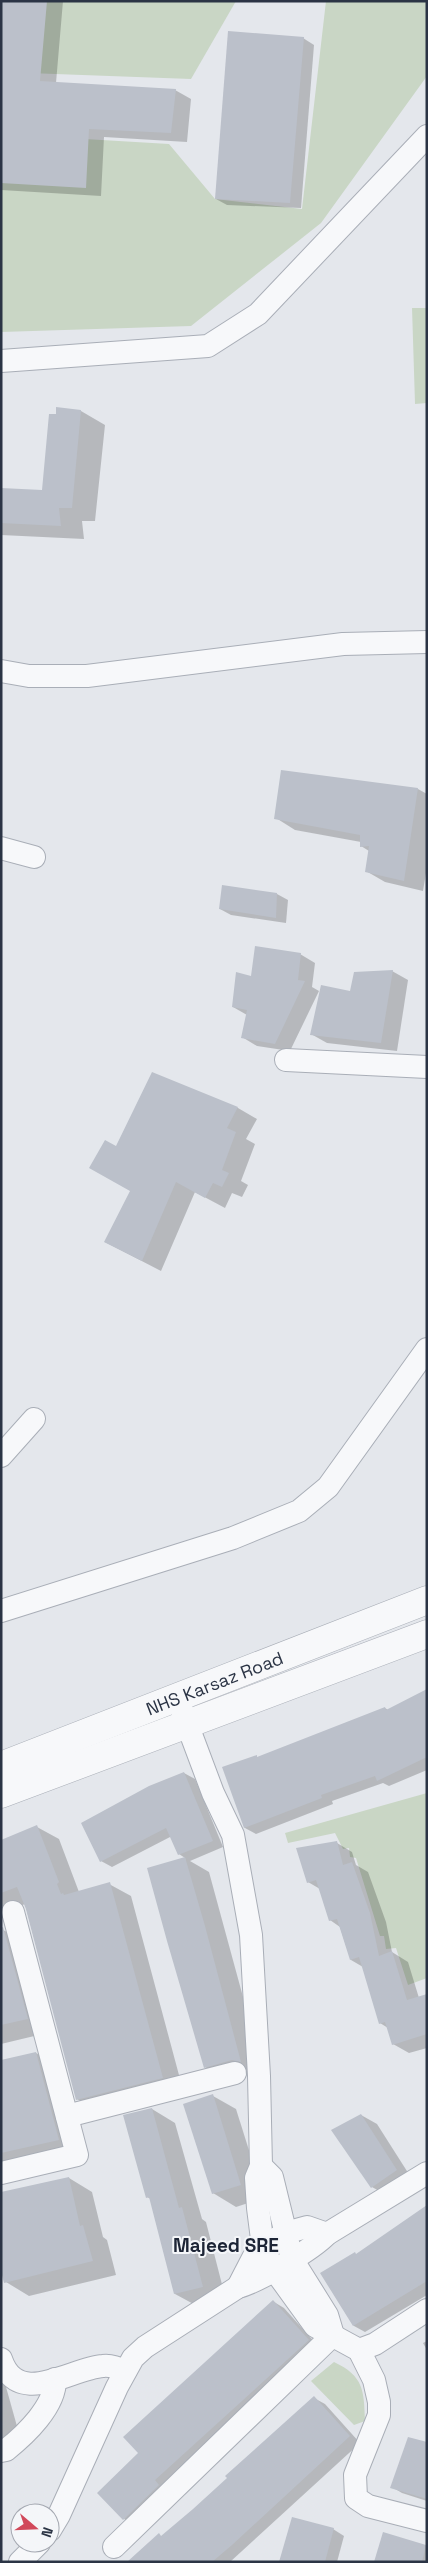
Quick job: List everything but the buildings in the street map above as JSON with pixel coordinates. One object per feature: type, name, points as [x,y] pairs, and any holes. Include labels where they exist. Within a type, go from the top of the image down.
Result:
[{"type":"street","points":[[1,361],[208,346],[258,314],[427,136]]},
{"type":"street","points":[[1,671],[29,676],[87,676],[343,644],[427,642]]},
{"type":"street","points":[[1,848],[34,857]]},
{"type":"street","points":[[286,1060],[427,1067]]},
{"type":"street","points":[[1,1611],[233,1538],[299,1511],[328,1487],[427,1349]]},
{"type":"street","points":[[1,1456],[34,1419]]},
{"type":"street","name":"NHS Karsaz Road","points":[[1,1766],[427,1600]]},
{"type":"street","points":[[1,1794],[427,1634]]},
{"type":"street","points":[[177,1696],[213,1793],[233,1835],[251,1935],[262,2166],[256,2178],[263,2247],[282,2264],[327,2315],[333,2335],[359,2350],[374,2380],[379,2402],[379,2415],[355,2475],[356,2498],[368,2506],[427,2521]]},
{"type":"street","points":[[1,2173],[77,2155],[13,1912]]},
{"type":"street","points":[[67,2116],[234,2073]]},
{"type":"street","points":[[262,2166],[272,2177],[285,2233],[282,2264]]},
{"type":"street","points":[[60,2509],[125,2371],[145,2347],[238,2286],[251,2283],[317,2245],[328,2234],[427,2173]]},
{"type":"street","points":[[238,2286],[245,2270],[263,2247],[285,2233],[307,2227],[328,2234]]},
{"type":"street","points":[[359,2350],[375,2344],[427,2310]]},
{"type":"street","points":[[114,2547],[333,2335]]},
{"type":"street","points":[[1,2359],[4,2368],[22,2383],[35,2384],[102,2366],[116,2367],[125,2371]]},
{"type":"street","points":[[1,2452],[30,2430],[54,2392],[55,2379]]},
{"type":"street","points":[[20,2562],[29,2553]]},
{"type":"green space","points":[[1,1],[236,1],[191,79],[1,72]]},
{"type":"green space","points":[[326,1],[427,1],[427,76],[321,223],[191,326],[1,332],[1,134],[169,144],[215,199],[302,209]]},
{"type":"green space","points":[[412,308],[427,308],[427,403],[415,404]]},
{"type":"green space","points":[[427,1793],[427,1978],[408,1985],[396,1948],[386,1949],[384,1936],[380,1936],[356,1858],[350,1857],[349,1848],[343,1849],[335,1833],[288,1843],[285,1833]]},
{"type":"green space","points":[[334,2362],[344,2367],[357,2379],[363,2393],[365,2421],[354,2425],[311,2381]]},
{"type":"district","name":"Majeed SRE","points":[[226,2245]]}]
